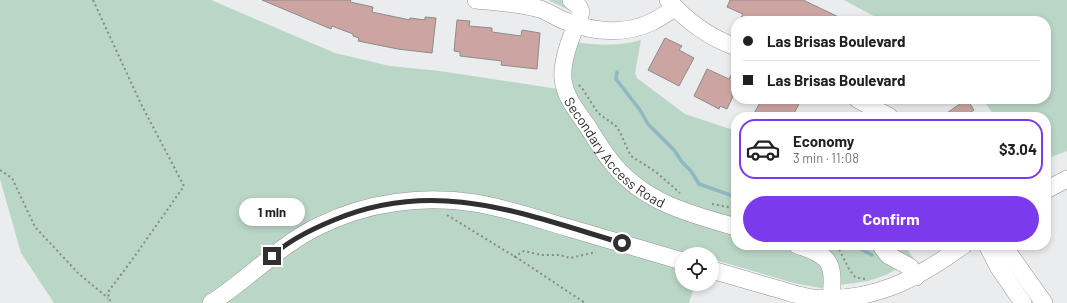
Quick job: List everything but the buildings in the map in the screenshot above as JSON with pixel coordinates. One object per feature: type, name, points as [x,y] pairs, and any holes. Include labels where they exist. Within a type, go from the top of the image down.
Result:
[{"type":"street","points":[[476,0],[527,6],[541,10],[576,25],[598,30],[630,29],[651,22],[672,4],[698,28],[731,45]]},
{"type":"street","name":"Secondary Access Road","points":[[571,0],[579,7],[581,12],[566,57],[563,78],[567,94],[574,107],[607,156],[618,170],[650,196],[671,207],[731,225]]},
{"type":"street","points":[[866,104],[881,112]]},
{"type":"street","points":[[1051,188],[1067,180]]},
{"type":"street","points":[[211,303],[276,252],[295,239],[319,226],[345,215],[371,207],[421,200],[476,203],[509,210],[675,259]]},
{"type":"street","points":[[811,250],[822,254],[830,265],[832,276],[831,300]]},
{"type":"street","points":[[884,250],[888,255],[910,268],[916,277]]},
{"type":"street","points":[[719,272],[793,294],[812,298],[831,300],[859,298],[878,294],[899,286],[925,272],[957,250]]},
{"type":"street","points":[[990,250],[999,268],[1023,303]]},
{"type":"street","points":[[1007,250],[1044,303]]},
{"type":"path","points":[[93,0],[141,104],[184,186],[108,292],[109,299]]},
{"type":"path","points":[[563,78],[573,81],[582,88],[598,113],[616,126],[631,156],[656,172],[681,194]]},
{"type":"path","points":[[0,170],[12,178],[36,227],[79,274],[112,303]]},
{"type":"path","points":[[443,200],[444,213],[585,303]]},
{"type":"path","points":[[706,203],[731,208]]},
{"type":"path","points":[[514,257],[524,251],[541,256],[560,255],[570,258],[598,251],[608,239]]},
{"type":"path","points":[[840,250],[849,269],[855,277],[864,280],[869,278]]},
{"type":"green space","points":[[0,0],[211,0],[335,53],[390,66],[440,71],[558,89],[569,74],[576,42],[609,45],[641,40],[635,73],[637,78],[685,114],[731,129],[731,250],[908,250],[914,259],[886,275],[868,281],[820,288],[794,283],[719,261],[719,247],[675,247],[675,291],[693,291],[689,303],[54,303],[21,253],[0,179]]},
{"type":"green space","points":[[548,0],[579,0],[577,14]]},
{"type":"green space","points":[[844,0],[1067,0],[1067,151],[1051,157],[1051,112],[992,112],[986,104],[1051,104],[1051,16],[874,16]]},
{"type":"waterway","points":[[617,72],[616,79],[640,110],[648,124],[674,150],[682,162],[691,171],[699,184],[731,195]]},
{"type":"waterway","points":[[862,250],[872,255]]},
{"type":"route","points":[[272,256],[295,239],[319,226],[345,215],[371,207],[421,200],[449,200],[476,203],[509,210],[622,243]]}]
